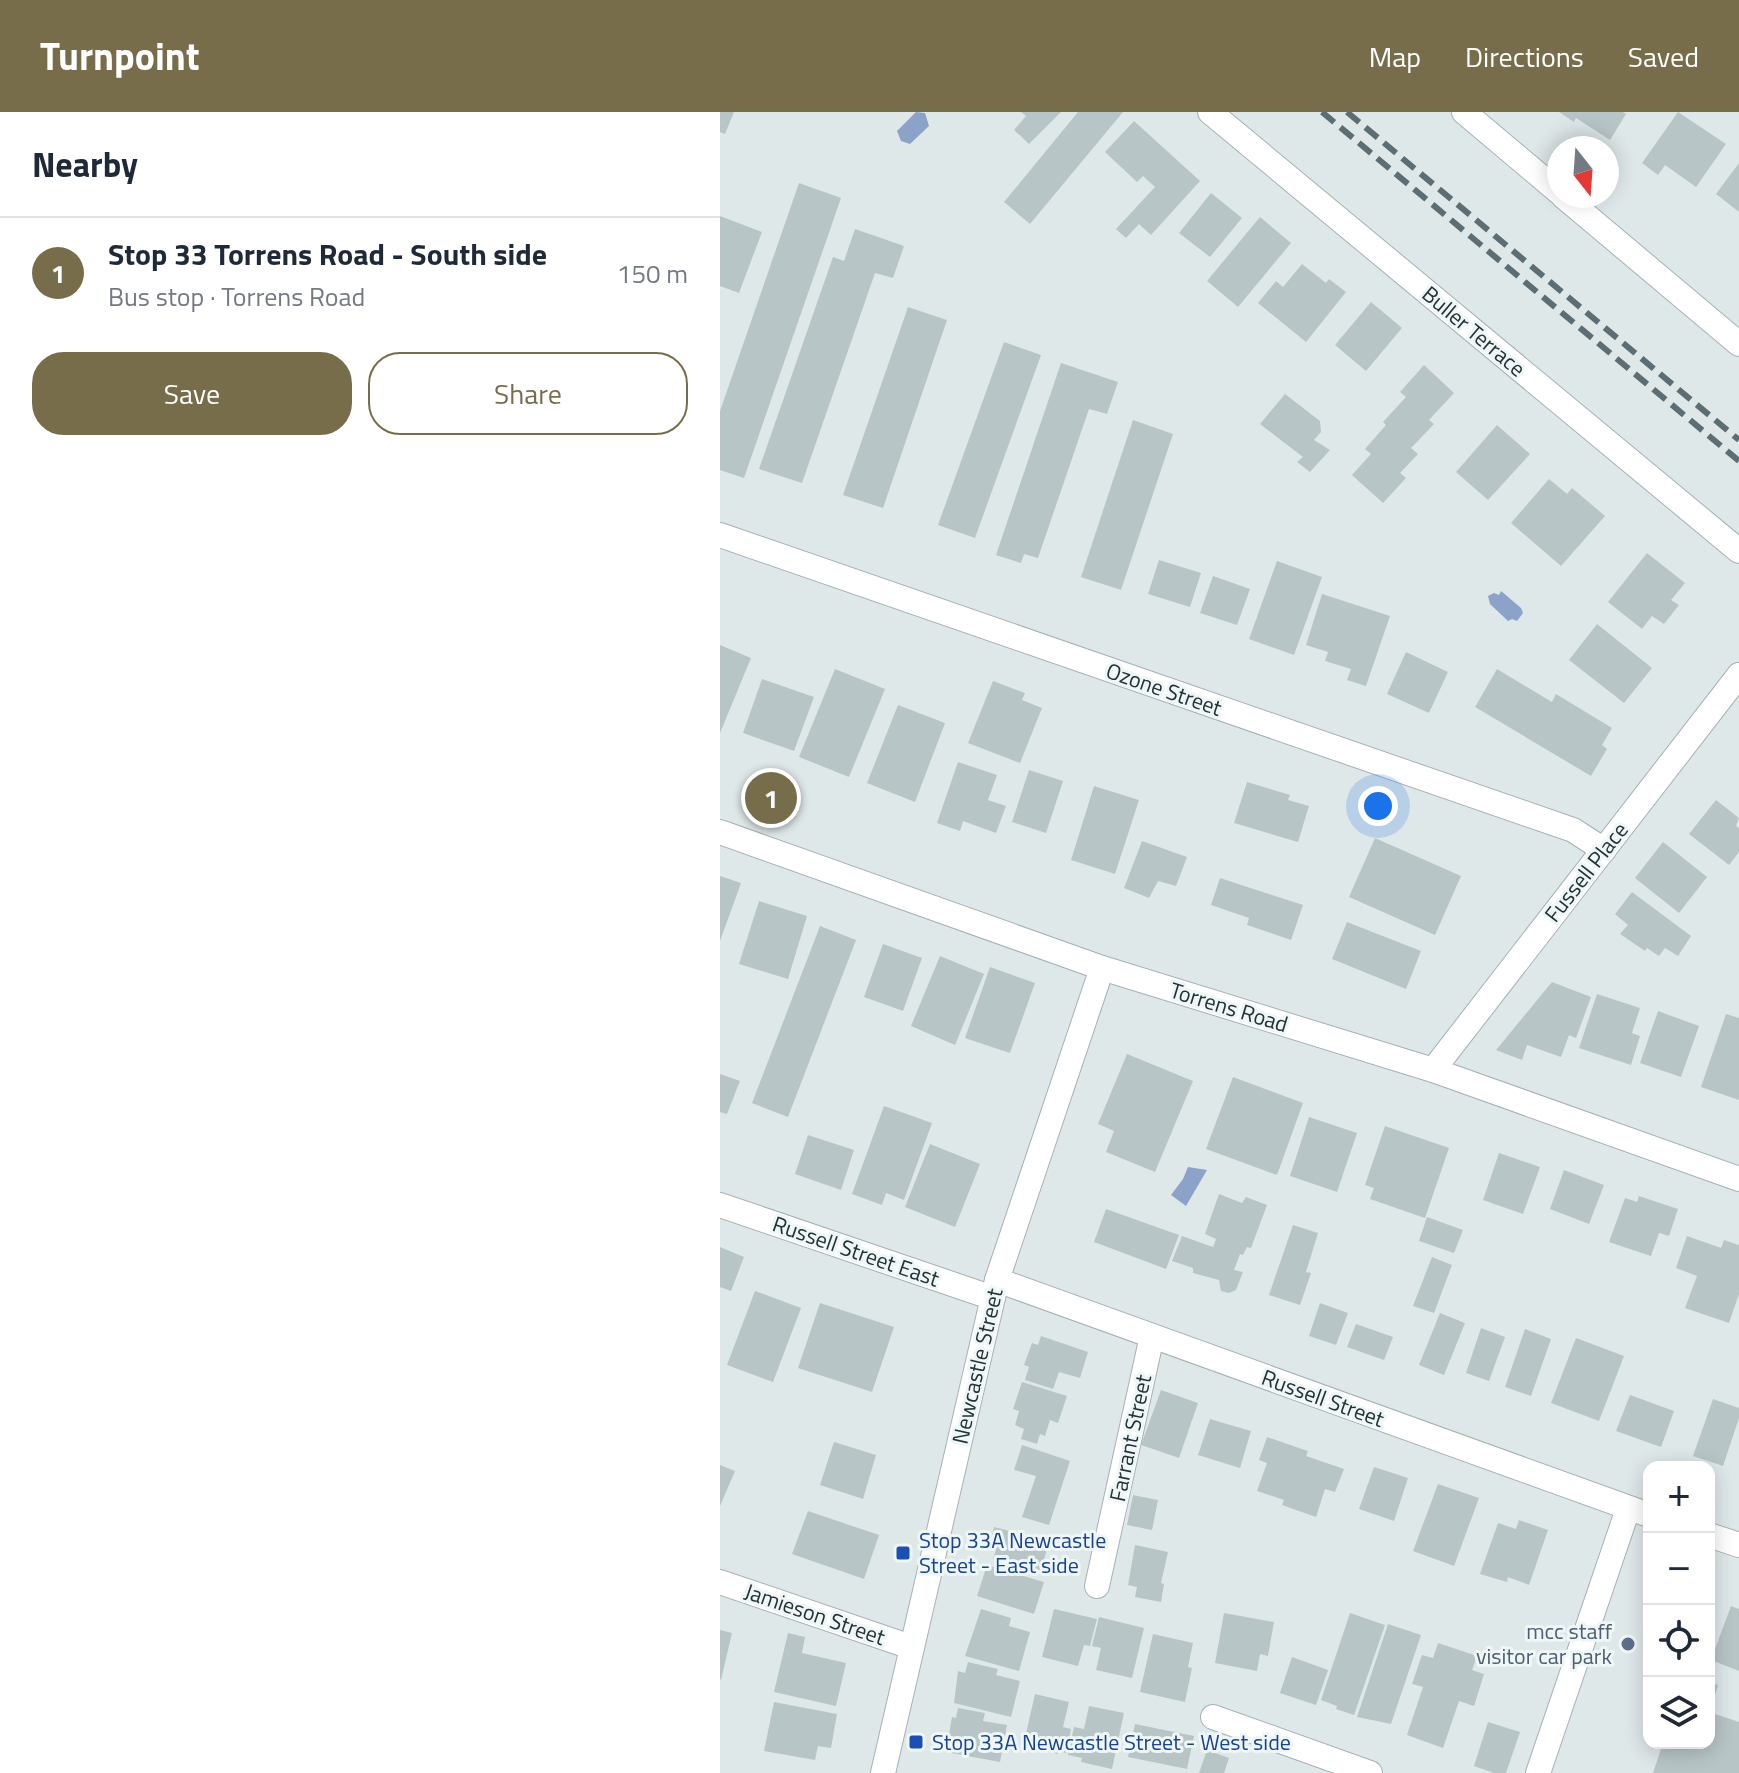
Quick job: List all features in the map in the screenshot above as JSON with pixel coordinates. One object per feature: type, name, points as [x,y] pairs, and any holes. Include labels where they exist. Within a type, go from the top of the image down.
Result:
[{"type":"street","name":"Buller Terrace","points":[[1210,112],[1739,551]]},
{"type":"street","points":[[1464,112],[1547,182]]},
{"type":"street","points":[[1578,208],[1739,344]]},
{"type":"street","name":"Ozone Street","points":[[720,535],[1573,830],[1604,850]]},
{"type":"street","name":"Fussell Place","points":[[1433,1070],[1739,675]]},
{"type":"street","name":"Torrens Road","points":[[720,832],[1102,968],[1433,1070],[1739,1179]]},
{"type":"street","name":"Newcastle Street","points":[[886,1772],[911,1647],[995,1289],[1102,968]]},
{"type":"street","name":"Russell Street East","points":[[720,1205],[995,1289]]},
{"type":"street","name":"Russell Street","points":[[995,1289],[1152,1336],[1639,1512]]},
{"type":"street","name":"Farrant Street","points":[[1097,1586],[1152,1336]]},
{"type":"street","points":[[1538,1773],[1639,1512]]},
{"type":"street","points":[[1715,1537],[1739,1545]]},
{"type":"street","name":"Jamieson Street","points":[[720,1582],[911,1647]]},
{"type":"street","points":[[1213,1717],[1370,1773]]},
{"type":"water","points":[[916,112],[925,113],[929,126],[910,144],[901,141],[897,131]]},
{"type":"water","points":[[1501,591],[1521,608],[1523,613],[1517,621],[1508,621],[1490,604],[1488,596],[1494,593],[1499,595]]},
{"type":"water","points":[[1188,1167],[1207,1170],[1186,1206],[1171,1195]]},
{"type":"building","points":[[720,112],[734,112],[725,134],[720,132]]},
{"type":"building","points":[[1021,112],[1061,112],[1029,144],[1014,130],[1026,116]]},
{"type":"building","points":[[1078,112],[1123,112],[1030,224],[1004,202]]},
{"type":"building","points":[[1559,112],[1626,114],[1612,136],[1604,136],[1576,118],[1574,122]]},
{"type":"building","points":[[1678,112],[1726,144],[1696,187],[1665,165],[1658,175],[1642,163]]},
{"type":"building","points":[[1134,121],[1200,181],[1151,235],[1139,224],[1126,238],[1116,229],[1155,187],[1143,176],[1137,182],[1105,152]]},
{"type":"building","points":[[1739,163],[1739,212],[1716,194]]},
{"type":"building","points":[[799,183],[841,198],[744,478],[720,470],[720,411]]},
{"type":"building","points":[[1211,193],[1242,218],[1210,257],[1179,233]]},
{"type":"building","points":[[720,216],[762,232],[739,293],[720,286]]},
{"type":"building","points":[[1260,217],[1291,243],[1238,307],[1207,281]]},
{"type":"building","points":[[855,229],[904,246],[893,278],[875,273],[802,483],[759,469],[833,257],[844,261]]},
{"type":"building","points":[[1302,264],[1326,283],[1329,279],[1346,292],[1306,342],[1258,303],[1276,281],[1283,287]]},
{"type":"building","points":[[1371,302],[1402,328],[1366,371],[1335,345]]},
{"type":"building","points":[[908,307],[947,320],[883,508],[843,495]]},
{"type":"building","points":[[1004,342],[1041,355],[975,538],[938,525]]},
{"type":"building","points":[[1061,363],[1118,382],[1107,414],[1089,409],[1038,558],[1024,554],[1021,563],[996,555]]},
{"type":"building","points":[[1424,365],[1454,393],[1429,420],[1434,424],[1411,448],[1418,454],[1400,473],[1406,478],[1383,503],[1352,475],[1371,454],[1365,449],[1386,425],[1383,422],[1406,397],[1400,392]]},
{"type":"building","points":[[1285,394],[1320,421],[1321,432],[1314,440],[1330,450],[1310,472],[1297,462],[1303,457],[1260,424]]},
{"type":"building","points":[[1133,420],[1173,434],[1121,590],[1081,577]]},
{"type":"building","points":[[1497,425],[1530,454],[1488,500],[1456,472]]},
{"type":"building","points":[[1549,479],[1567,494],[1572,488],[1605,516],[1561,566],[1511,523]]},
{"type":"building","points":[[1647,553],[1685,583],[1671,600],[1679,605],[1664,624],[1652,616],[1642,629],[1608,602]]},
{"type":"building","points":[[1159,560],[1201,573],[1190,607],[1148,594]]},
{"type":"building","points":[[1277,561],[1322,577],[1294,655],[1249,639]]},
{"type":"building","points":[[1213,576],[1250,589],[1237,625],[1200,613]]},
{"type":"building","points":[[1322,594],[1390,616],[1366,686],[1347,680],[1351,669],[1325,661],[1328,652],[1306,645]]},
{"type":"building","points":[[1597,624],[1652,668],[1624,703],[1569,660]]},
{"type":"building","points":[[720,645],[751,658],[720,733]]},
{"type":"building","points":[[1406,652],[1448,672],[1429,713],[1387,694]]},
{"type":"building","points":[[835,669],[885,689],[849,777],[799,757]]},
{"type":"building","points":[[1497,669],[1552,702],[1556,694],[1612,728],[1602,745],[1607,749],[1591,776],[1475,707]]},
{"type":"building","points":[[762,679],[814,697],[794,751],[743,733]]},
{"type":"building","points":[[993,681],[1025,693],[1022,700],[1042,708],[1020,763],[968,743]]},
{"type":"building","points":[[898,705],[945,723],[915,802],[867,783]]},
{"type":"building","points":[[958,762],[997,775],[988,800],[1006,806],[996,833],[963,821],[960,831],[937,823]]},
{"type":"building","points":[[1029,770],[1063,781],[1046,833],[1012,822]]},
{"type":"building","points":[[1247,782],[1290,795],[1288,800],[1309,806],[1298,842],[1234,823]]},
{"type":"building","points":[[1094,786],[1139,800],[1115,874],[1071,860]]},
{"type":"building","points":[[1716,800],[1739,818],[1736,826],[1739,828],[1739,852],[1729,865],[1689,834]]},
{"type":"building","points":[[1375,838],[1461,876],[1435,935],[1349,897]]},
{"type":"building","points":[[1142,841],[1187,857],[1176,886],[1158,881],[1149,898],[1124,888]]},
{"type":"building","points":[[1663,842],[1707,877],[1679,913],[1635,878]]},
{"type":"building","points":[[720,876],[741,883],[720,941]]},
{"type":"building","points":[[1220,878],[1303,905],[1291,940],[1247,925],[1249,918],[1211,905]]},
{"type":"building","points":[[1632,892],[1691,936],[1678,956],[1665,948],[1659,956],[1647,948],[1645,951],[1620,934],[1628,925],[1615,914]]},
{"type":"building","points":[[759,901],[807,916],[788,979],[739,964]]},
{"type":"building","points":[[1347,922],[1421,951],[1406,989],[1332,959]]},
{"type":"building","points":[[820,926],[856,940],[788,1117],[752,1103]]},
{"type":"building","points":[[883,944],[922,958],[903,1011],[864,997]]},
{"type":"building","points":[[940,956],[984,974],[955,1045],[911,1026]]},
{"type":"building","points":[[990,967],[1035,983],[1010,1053],[965,1038]]},
{"type":"building","points":[[1552,982],[1591,997],[1576,1038],[1569,1035],[1561,1057],[1527,1045],[1522,1060],[1496,1050]]},
{"type":"building","points":[[1597,994],[1640,1008],[1632,1033],[1640,1036],[1631,1065],[1579,1048]]},
{"type":"building","points":[[1658,1011],[1699,1026],[1681,1077],[1640,1063]]},
{"type":"building","points":[[1726,1014],[1739,1018],[1739,1100],[1701,1087]]},
{"type":"building","points":[[1127,1054],[1193,1081],[1155,1172],[1106,1152],[1114,1131],[1098,1124]]},
{"type":"building","points":[[720,1074],[740,1081],[727,1114],[720,1112]]},
{"type":"building","points":[[1233,1077],[1303,1103],[1277,1175],[1206,1149]]},
{"type":"building","points":[[884,1106],[932,1123],[904,1200],[886,1193],[882,1205],[852,1194]]},
{"type":"building","points":[[1309,1117],[1357,1133],[1337,1192],[1290,1176]]},
{"type":"building","points":[[1385,1126],[1449,1148],[1425,1218],[1370,1199],[1374,1188],[1365,1185]]},
{"type":"building","points":[[808,1135],[854,1150],[841,1190],[795,1174]]},
{"type":"building","points":[[930,1144],[980,1164],[955,1227],[905,1207]]},
{"type":"building","points":[[1499,1153],[1540,1167],[1523,1214],[1483,1200]]},
{"type":"building","points":[[1564,1170],[1604,1185],[1589,1224],[1550,1209]]},
{"type":"building","points":[[1219,1194],[1242,1203],[1246,1197],[1267,1205],[1251,1248],[1247,1247],[1243,1255],[1240,1254],[1234,1270],[1243,1272],[1236,1290],[1229,1293],[1221,1291],[1219,1280],[1193,1273],[1193,1268],[1172,1261],[1182,1236],[1213,1247],[1216,1239],[1205,1234]]},
{"type":"building","points":[[1639,1196],[1678,1209],[1669,1236],[1659,1233],[1651,1256],[1609,1242],[1625,1198],[1637,1202]]},
{"type":"building","points":[[1106,1209],[1179,1235],[1166,1269],[1094,1242]]},
{"type":"building","points":[[1427,1217],[1463,1230],[1454,1253],[1419,1241]]},
{"type":"building","points":[[1293,1225],[1318,1233],[1306,1272],[1311,1273],[1300,1305],[1269,1295]]},
{"type":"building","points":[[1687,1236],[1721,1248],[1724,1240],[1739,1245],[1739,1294],[1729,1323],[1685,1308],[1697,1276],[1676,1268]]},
{"type":"building","points":[[720,1247],[744,1257],[731,1291],[720,1287]]},
{"type":"building","points":[[1432,1257],[1452,1265],[1434,1313],[1413,1306]]},
{"type":"building","points":[[755,1291],[801,1308],[773,1382],[727,1365]]},
{"type":"building","points":[[820,1303],[894,1327],[872,1392],[798,1368]]},
{"type":"building","points":[[1320,1303],[1348,1313],[1336,1345],[1309,1336]]},
{"type":"building","points":[[1440,1313],[1465,1323],[1444,1375],[1419,1365]]},
{"type":"building","points":[[1356,1324],[1393,1337],[1384,1360],[1347,1347]]},
{"type":"building","points":[[1481,1328],[1505,1337],[1489,1381],[1466,1373]]},
{"type":"building","points":[[1525,1329],[1551,1339],[1531,1396],[1505,1387]]},
{"type":"building","points":[[1041,1336],[1088,1352],[1080,1378],[1059,1372],[1053,1389],[1025,1380],[1029,1367],[1024,1365],[1032,1343],[1038,1345]]},
{"type":"building","points":[[1576,1338],[1624,1356],[1599,1421],[1551,1403]]},
{"type":"building","points":[[1022,1382],[1067,1396],[1058,1423],[1050,1420],[1045,1436],[1040,1434],[1037,1444],[1021,1439],[1024,1429],[1015,1425],[1019,1411],[1013,1409]]},
{"type":"building","points":[[1161,1390],[1198,1403],[1179,1458],[1141,1445]]},
{"type":"building","points":[[1630,1395],[1674,1411],[1661,1447],[1616,1431]]},
{"type":"building","points":[[1713,1399],[1739,1408],[1739,1418],[1723,1466],[1693,1456]]},
{"type":"building","points":[[1210,1419],[1251,1431],[1240,1468],[1198,1455]]},
{"type":"building","points":[[1267,1437],[1308,1451],[1306,1456],[1344,1469],[1335,1492],[1325,1489],[1316,1517],[1282,1505],[1284,1500],[1257,1491],[1267,1463],[1259,1460]]},
{"type":"building","points":[[834,1442],[876,1455],[863,1499],[820,1485]]},
{"type":"building","points":[[1022,1445],[1070,1461],[1049,1525],[1022,1517],[1036,1476],[1014,1470]]},
{"type":"building","points":[[720,1465],[735,1471],[720,1506]]},
{"type":"building","points":[[1374,1467],[1408,1478],[1394,1521],[1359,1509]]},
{"type":"building","points":[[1438,1484],[1479,1498],[1454,1566],[1413,1551]]},
{"type":"building","points":[[1133,1495],[1158,1500],[1152,1530],[1127,1525]]},
{"type":"building","points":[[808,1511],[879,1535],[864,1579],[792,1554]]},
{"type":"building","points":[[1519,1520],[1548,1530],[1529,1585],[1508,1577],[1507,1582],[1480,1574],[1498,1523],[1516,1529]]},
{"type":"building","points":[[994,1527],[1049,1541],[1041,1571],[993,1559],[996,1550],[989,1548]]},
{"type":"building","points":[[1135,1545],[1168,1552],[1161,1583],[1164,1584],[1161,1602],[1135,1597],[1137,1587],[1128,1585]]},
{"type":"building","points":[[987,1565],[1044,1582],[1034,1614],[977,1596]]},
{"type":"building","points":[[1731,1606],[1739,1609],[1739,1671],[1715,1662],[1715,1649]]},
{"type":"building","points":[[981,1609],[1011,1618],[1009,1626],[1030,1632],[1019,1671],[965,1656]]},
{"type":"building","points":[[1054,1609],[1097,1619],[1090,1646],[1084,1645],[1078,1666],[1042,1657]]},
{"type":"building","points":[[1224,1613],[1274,1622],[1268,1656],[1260,1654],[1257,1671],[1215,1663]]},
{"type":"building","points":[[1350,1613],[1385,1625],[1354,1715],[1321,1700]]},
{"type":"building","points":[[1099,1617],[1144,1628],[1132,1678],[1096,1670],[1101,1648],[1092,1646]]},
{"type":"building","points":[[1388,1624],[1421,1635],[1391,1724],[1357,1717]]},
{"type":"building","points":[[720,1630],[732,1633],[721,1680],[720,1679]]},
{"type":"building","points":[[788,1633],[805,1637],[802,1653],[846,1663],[836,1706],[774,1692]]},
{"type":"building","points":[[1153,1634],[1193,1643],[1185,1702],[1140,1692]]},
{"type":"building","points":[[1438,1643],[1477,1656],[1472,1670],[1484,1674],[1474,1706],[1459,1701],[1443,1748],[1407,1735],[1423,1687],[1412,1684],[1422,1655],[1433,1658]]},
{"type":"building","points":[[1292,1657],[1328,1670],[1316,1705],[1280,1693]]},
{"type":"building","points":[[968,1662],[998,1669],[996,1675],[1020,1681],[1011,1717],[954,1703],[958,1671],[965,1673]]},
{"type":"building","points":[[1035,1694],[1069,1702],[1063,1727],[1071,1729],[1066,1753],[1023,1747]]},
{"type":"building","points":[[774,1702],[837,1714],[831,1748],[818,1746],[815,1760],[764,1751]]},
{"type":"building","points":[[1089,1706],[1124,1713],[1112,1769],[1081,1762],[1082,1758],[1068,1755],[1074,1727],[1084,1729]]},
{"type":"building","points":[[958,1708],[985,1713],[983,1721],[1007,1725],[1000,1762],[946,1752],[952,1717],[956,1718]]},
{"type":"building","points":[[1715,1714],[1739,1722],[1739,1773],[1653,1773],[1661,1749],[1715,1749]]},
{"type":"building","points":[[1488,1722],[1520,1732],[1506,1773],[1494,1773],[1474,1766]]},
{"type":"building","points":[[1135,1724],[1194,1736],[1187,1769],[1128,1757]]},
{"type":"building","points":[[1207,1750],[1229,1758],[1224,1773],[1199,1773]]},
{"type":"railway","points":[[1322,112],[1739,461]]},
{"type":"railway","points":[[1347,112],[1739,440]]},
{"type":"place","name":"Stop 33 Torrens Road - South side","points":[[771,798]]},
{"type":"place","name":"Stop 33A Newcastle Street - East side","points":[[903,1553]]},
{"type":"place","name":"mcc staff visitor car park","points":[[1628,1644]]},
{"type":"place","name":"Stop 33A Newcastle Street - West side","points":[[916,1742]]}]
